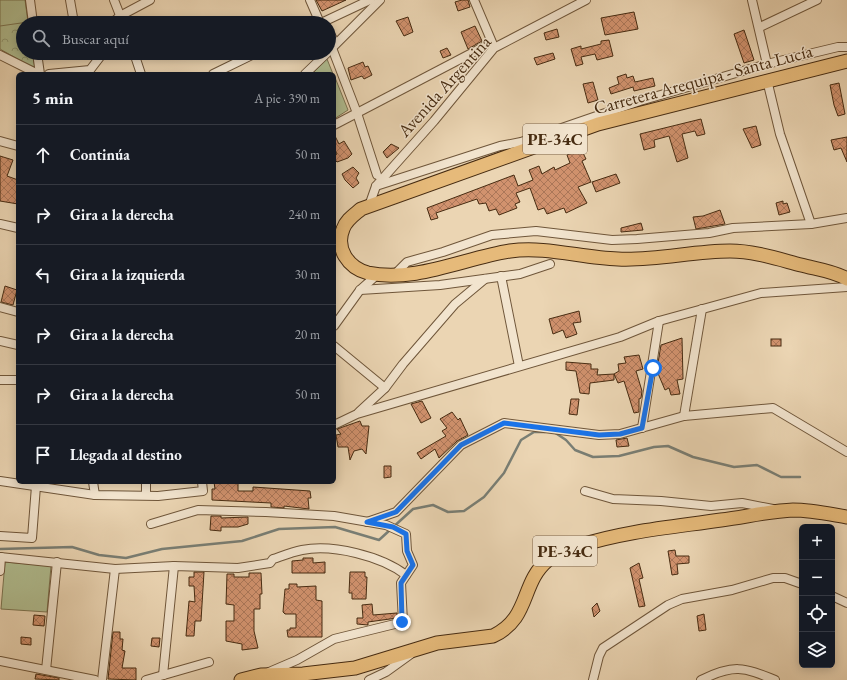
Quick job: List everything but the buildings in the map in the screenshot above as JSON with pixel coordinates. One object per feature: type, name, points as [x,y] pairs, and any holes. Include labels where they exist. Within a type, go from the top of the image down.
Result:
[{"type":"main road","name":"Carretera Arequipa - Santa Lucía","points":[[847,60],[598,124],[361,209],[350,218],[343,227],[341,235],[341,248],[352,266],[359,270],[378,274],[430,272],[512,251],[543,251],[620,260],[731,250],[767,256],[832,273],[847,279]]},
{"type":"main road","name":"PE-34C","points":[[242,680],[261,675],[355,668],[437,643],[493,636],[501,632],[516,618],[528,590],[541,567],[549,559],[573,548],[637,532],[782,511],[807,511],[847,517]]},
{"type":"street","points":[[30,0],[32,16]]},
{"type":"street","points":[[70,0],[73,16]]},
{"type":"street","points":[[114,0],[119,16]]},
{"type":"street","points":[[128,16],[150,0]]},
{"type":"street","points":[[310,0],[318,16]]},
{"type":"street","points":[[336,16],[370,0]]},
{"type":"street","points":[[336,43],[380,0]]},
{"type":"street","points":[[336,124],[493,46],[474,0]]},
{"type":"street","name":"Avenida Argentina","points":[[369,206],[376,186],[434,121],[493,46],[586,0]]},
{"type":"street","points":[[752,0],[760,27],[767,64]]},
{"type":"street","points":[[760,27],[817,0]]},
{"type":"street","points":[[376,186],[500,146],[521,142],[640,101],[767,64],[838,47],[847,47]]},
{"type":"street","points":[[0,55],[35,72]]},
{"type":"street","points":[[38,60],[39,72]]},
{"type":"street","points":[[70,72],[90,70],[98,60]]},
{"type":"street","points":[[137,60],[141,72]]},
{"type":"street","points":[[221,72],[243,60]]},
{"type":"street","points":[[307,72],[319,60]]},
{"type":"street","points":[[333,60],[357,113],[377,175]]},
{"type":"street","points":[[767,80],[780,134],[811,224]]},
{"type":"street","points":[[0,141],[16,145]]},
{"type":"street","points":[[395,274],[407,262],[444,252],[492,235],[516,232],[536,231],[612,240],[637,239],[709,232],[733,228],[811,224],[847,218]]},
{"type":"street","points":[[0,224],[16,228]]},
{"type":"street","points":[[360,290],[440,285],[520,274],[550,264]]},
{"type":"street","points":[[336,323],[360,290],[378,274]]},
{"type":"street","points":[[501,276],[518,366]]},
{"type":"street","points":[[357,414],[385,388],[403,364],[454,304],[486,278]]},
{"type":"street","points":[[336,424],[357,414],[620,337],[659,321],[761,293],[847,287]]},
{"type":"street","points":[[0,307],[16,311]]},
{"type":"street","points":[[684,416],[702,309]]},
{"type":"street","points":[[642,428],[659,321]]},
{"type":"street","points":[[0,341],[16,345]]},
{"type":"street","points":[[336,348],[385,388]]},
{"type":"street","points":[[0,380],[16,380]]},
{"type":"street","points":[[367,522],[396,512],[461,445],[504,423],[599,435],[620,434],[684,416],[773,408],[847,452]]},
{"type":"street","points":[[0,481],[16,483]]},
{"type":"street","points":[[93,484],[95,495]]},
{"type":"street","points":[[146,484],[146,495]]},
{"type":"street","points":[[0,536],[32,538],[33,485],[95,495],[158,496],[203,491],[202,484]]},
{"type":"street","points":[[585,491],[613,499],[661,501],[711,506],[742,503],[782,511]]},
{"type":"street","points":[[151,524],[198,510],[334,516],[393,527],[406,534],[407,551],[413,565],[401,583],[402,622],[334,639],[297,660],[261,675]]},
{"type":"street","points":[[0,571],[1,557],[115,569],[174,566],[238,568],[270,563],[272,559],[303,550],[337,549],[394,566],[406,575]]},
{"type":"street","points":[[46,670],[57,562]]},
{"type":"street","points":[[163,675],[174,566]]},
{"type":"street","points":[[102,680],[115,569]]},
{"type":"street","points":[[593,680],[599,656],[603,648],[668,604],[682,598],[732,590],[773,578],[785,578],[799,583]]},
{"type":"street","points":[[835,597],[847,603]]},
{"type":"street","points":[[369,680],[386,672],[422,647]]},
{"type":"street","points":[[0,661],[95,680]]},
{"type":"street","points":[[146,680],[209,662]]},
{"type":"street","points":[[701,680],[732,668],[748,670],[776,680]]},
{"type":"green space","points":[[0,0],[26,0],[28,16],[16,16],[16,58],[0,49]]},
{"type":"green space","points":[[0,0],[25,0],[27,16],[16,16],[16,24],[0,26]]},
{"type":"green space","points":[[19,60],[34,60],[35,69]]},
{"type":"green space","points":[[327,60],[332,72],[314,72]]},
{"type":"green space","points":[[336,80],[348,110],[336,118]]},
{"type":"green space","points":[[5,562],[51,566],[47,612],[1,609]]},
{"type":"waterway","points":[[0,549],[72,547],[99,555],[126,558],[162,549],[242,541],[279,529],[335,527],[379,540],[413,509],[433,505],[448,512],[464,511],[484,497],[504,473],[521,440],[534,432],[545,432]]},
{"type":"waterway","points":[[554,432],[566,440],[575,450],[593,457],[619,456],[654,447],[668,446],[693,457],[734,467],[757,465],[781,477],[800,477]]},
{"type":"route","points":[[402,622],[401,583],[413,565],[407,551],[406,534],[393,527],[367,522],[396,512],[461,445],[504,423],[599,435],[620,434],[642,428],[653,368]]}]
